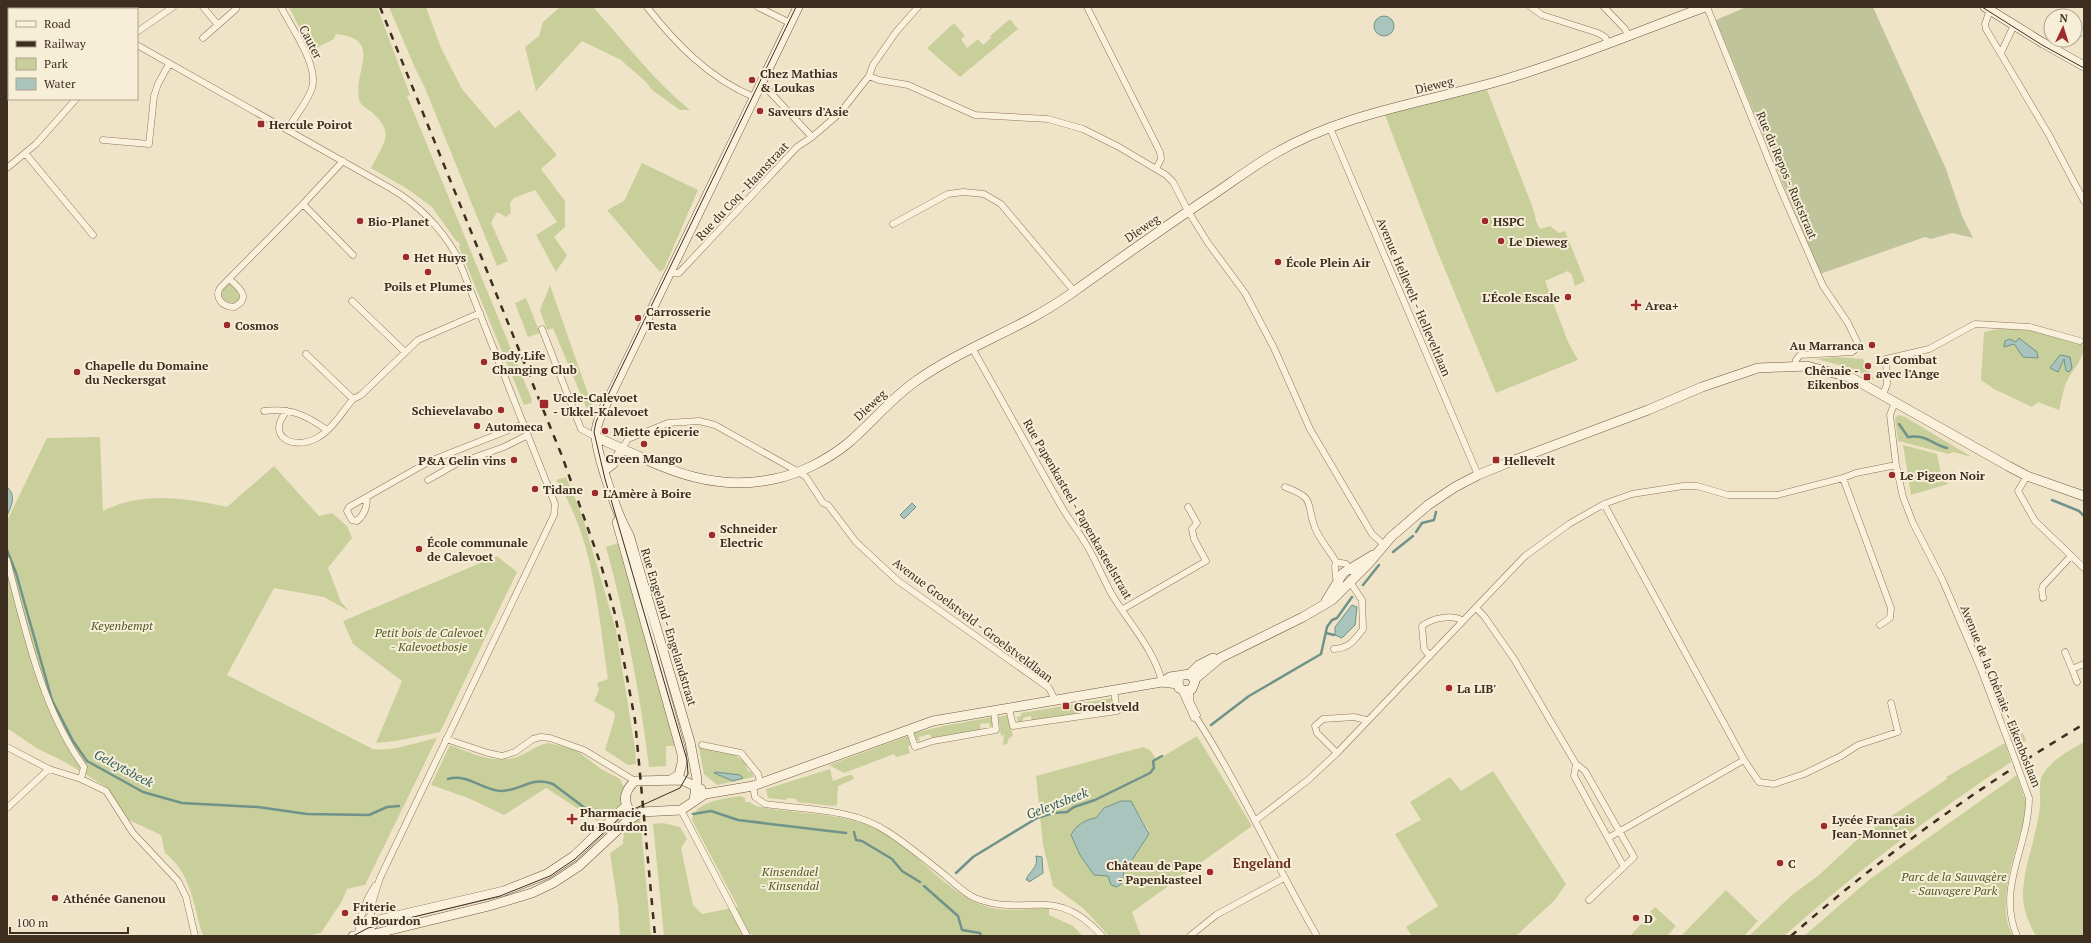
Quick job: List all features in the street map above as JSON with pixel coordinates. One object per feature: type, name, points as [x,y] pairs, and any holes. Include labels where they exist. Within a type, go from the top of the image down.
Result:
[{"type":"main road","points":[[596,437],[598,421],[798,7]]},
{"type":"main road","name":"Dieweg","points":[[596,437],[674,472],[719,482],[746,483],[776,479],[797,471],[831,456],[847,444],[913,383],[972,348],[1012,329],[1074,291],[1188,211],[1276,153],[1330,128],[1402,105],[1525,74],[1629,37],[1706,7]]},
{"type":"main road","points":[[1987,8],[2014,26],[2084,66]]},
{"type":"main road","points":[[1182,685],[1210,664],[1243,645],[1303,617],[1324,604],[1369,564],[1383,544],[1428,505],[1455,487],[1478,475],[1648,410],[1702,387],[1758,368],[1795,366],[1842,374],[1883,395],[2027,476],[2084,496]]},
{"type":"main road","name":"Rue Engeland - Engelandstraat","points":[[596,437],[622,524],[629,535],[690,742],[696,771],[694,801]]},
{"type":"main road","points":[[606,474],[622,449]]},
{"type":"main road","name":"Rue Engeland - Engelandstraat","points":[[606,474],[606,485],[682,754],[682,763],[679,774],[672,779]]},
{"type":"main road","points":[[1347,582],[1343,573],[1376,553]]},
{"type":"main road","points":[[705,794],[686,780],[672,779],[635,781],[627,790],[627,805],[631,811],[638,813],[680,810],[705,794],[757,785],[934,721],[1162,682],[1195,685],[1192,676]]},
{"type":"main road","points":[[357,936],[375,917],[504,891],[530,882],[546,874],[574,856],[627,805]]},
{"type":"main road","points":[[357,936],[374,934],[489,906],[532,893],[553,883],[579,866],[626,822],[638,813]]},
{"type":"street","points":[[138,31],[173,7]]},
{"type":"street","points":[[203,7],[218,25]]},
{"type":"street","name":"Cauter","points":[[281,7],[308,58],[314,74],[310,93],[287,130]]},
{"type":"street","points":[[647,7],[680,47],[721,78],[754,97]]},
{"type":"street","points":[[758,7],[790,23]]},
{"type":"street","name":"Rue du Coq - Haanstraat","points":[[669,273],[679,273],[797,147],[812,137],[840,113],[869,76],[873,65],[881,54],[918,7]]},
{"type":"street","points":[[1087,7],[1160,152],[1161,158],[1156,169]]},
{"type":"street","points":[[1532,7],[1542,15],[1598,33],[1605,37],[1608,44]]},
{"type":"street","points":[[1604,7],[1625,29],[1629,37]]},
{"type":"street","name":"Rue du Repos - Ruststraat","points":[[1706,7],[1780,188],[1823,286],[1848,323],[1859,346],[1852,352],[1800,355],[1796,360],[1795,366]]},
{"type":"street","points":[[1987,8],[1985,24],[2000,53],[2049,135],[2084,201]]},
{"type":"street","points":[[203,38],[236,9]]},
{"type":"street","points":[[2000,53],[2014,26]]},
{"type":"street","points":[[138,46],[400,194],[428,215],[440,229],[457,256],[555,504],[555,511],[380,878],[366,900],[360,917],[357,936]]},
{"type":"street","points":[[103,140],[149,144],[154,96],[158,84],[169,64]]},
{"type":"street","points":[[869,76],[908,85],[975,115],[1048,119],[1064,123],[1099,136],[1156,169],[1173,182],[1188,211],[1208,243],[1245,293],[1274,348],[1310,429],[1372,534],[1383,544]]},
{"type":"street","points":[[761,85],[770,90],[812,137]]},
{"type":"street","points":[[7,168],[36,144],[75,100]]},
{"type":"street","name":"Avenue Hellevelt - Helleveltlaan","points":[[1330,128],[1478,475]]},
{"type":"street","points":[[26,153],[93,235]]},
{"type":"street","points":[[229,279],[242,290],[243,295],[242,300],[234,306],[224,305],[218,296],[220,288],[229,279],[304,204],[343,161]]},
{"type":"street","points":[[893,224],[948,194],[964,192],[984,194],[1001,204],[1074,291]]},
{"type":"street","points":[[304,204],[353,255]]},
{"type":"street","points":[[352,301],[404,351]]},
{"type":"street","points":[[288,411],[282,418],[280,424],[280,430],[286,441],[301,444],[318,437],[327,430],[353,399],[361,394],[404,351],[418,340],[480,313]]},
{"type":"street","points":[[1883,395],[1887,384],[1886,359],[1929,349],[1975,324],[2030,327],[2080,342]]},
{"type":"street","points":[[542,329],[581,429],[596,437]]},
{"type":"street","name":"Rue Papenkasteel - Papenkasteelstraat","points":[[972,348],[1028,444],[1063,510],[1071,520],[1091,553],[1096,567],[1111,593],[1123,609],[1157,666],[1162,682]]},
{"type":"street","points":[[306,354],[353,399]]},
{"type":"street","name":"Avenue de la Chênaie - Eikenboslaan","points":[[1895,402],[1890,415],[1896,465],[1903,497],[1913,523],[1942,580],[1980,667],[2030,798],[2026,832],[2011,878],[2011,907],[2017,936]]},
{"type":"street","points":[[264,411],[280,409],[300,413],[327,430]]},
{"type":"street","name":"Avenue Groelstveld - Groelstveldlaan","points":[[622,449],[628,439],[657,427],[683,421],[699,421],[715,425],[797,471],[806,477],[823,503],[828,505],[856,542],[898,581],[1049,688],[1054,700]]},
{"type":"street","points":[[366,497],[430,461],[524,424]]},
{"type":"street","points":[[428,480],[456,464],[504,447],[528,435]]},
{"type":"street","points":[[1256,820],[1308,780],[1337,753],[1366,720],[1430,656],[1525,556],[1569,524],[1604,504],[1632,494],[1683,486],[1697,486],[1728,495],[1777,495],[1843,478],[1856,473],[1896,465]]},
{"type":"street","points":[[2027,476],[2018,491],[2035,521],[2084,568]]},
{"type":"street","points":[[1843,478],[1891,608],[1890,618],[1880,625]]},
{"type":"street","points":[[1285,487],[1303,494],[1310,506],[1316,528],[1336,562],[1334,570],[1336,578],[1347,582],[1362,600],[1363,629],[1352,644],[1345,648],[1334,649]]},
{"type":"street","points":[[1604,504],[1744,760],[1759,782],[1774,784],[1804,774],[1841,756],[1858,745],[1898,732],[1891,703]]},
{"type":"street","points":[[1123,609],[1206,561],[1194,539],[1192,529],[1197,523],[1188,507]]},
{"type":"street","points":[[2042,598],[2042,590],[2044,586],[2071,556]]},
{"type":"street","points":[[7,560],[48,702],[68,743],[84,767],[81,779]]},
{"type":"street","points":[[1336,562],[1346,564],[1350,568],[1347,582]]},
{"type":"street","points":[[1476,608],[1484,616],[1514,659],[1576,764],[1585,771],[1634,857],[1589,900]]},
{"type":"street","points":[[1430,656],[1424,649],[1422,626],[1429,620],[1457,617],[1463,621]]},
{"type":"street","points":[[2065,652],[2076,682]]},
{"type":"street","points":[[2072,669],[2084,664]]},
{"type":"street","points":[[1182,685],[1194,718],[1197,719]]},
{"type":"street","points":[[1182,685],[1197,719],[1256,820],[1284,878],[1317,936]]},
{"type":"street","points":[[1009,708],[1012,726],[1066,720],[1116,711],[1114,691]]},
{"type":"street","points":[[909,729],[913,749],[933,741],[996,730],[994,710]]},
{"type":"street","points":[[1337,753],[1317,733],[1315,726],[1323,719],[1354,717],[1366,720]]},
{"type":"street","points":[[446,738],[488,753],[502,756],[515,752],[533,739],[541,737],[550,738],[584,750],[635,781]]},
{"type":"street","points":[[702,745],[741,753],[758,774],[756,797],[765,804],[836,813],[869,821],[887,831],[914,851],[968,895],[985,902],[1002,904],[1055,904],[1082,916],[1102,936]]},
{"type":"street","points":[[7,747],[48,769],[81,779],[106,791],[133,833],[178,881],[186,897],[195,936]]},
{"type":"street","points":[[1608,838],[1744,760]]},
{"type":"street","points":[[1576,764],[1574,776],[1624,867]]},
{"type":"street","points":[[7,808],[48,769]]},
{"type":"street","points":[[680,810],[747,936]]},
{"type":"street","points":[[375,917],[373,900],[380,878]]},
{"type":"street","points":[[1190,936],[1216,915],[1284,878]]},
{"type":"green space","points":[[289,7],[377,7],[410,95],[407,96],[532,400],[531,403],[524,405],[459,247],[460,245],[458,241],[457,242],[431,206],[406,188],[371,168],[384,144],[385,131],[383,125],[369,110],[362,105],[359,99],[358,88],[363,49],[359,42],[351,37],[336,34],[334,39],[311,51]]},
{"type":"green space","points":[[389,7],[426,7],[441,48],[462,89],[495,128],[519,110],[557,155],[541,169],[565,201],[565,227],[554,237],[567,255],[556,272],[536,235],[557,222],[535,190],[514,198],[510,203],[511,213],[506,217],[497,212],[491,223],[508,261],[497,266],[425,88]]},
{"type":"green space","points":[[560,7],[593,7],[664,87],[690,110],[680,110],[652,90],[646,82],[621,60],[582,41],[536,91],[525,47],[539,36],[543,22]]},
{"type":"green space","points":[[1746,7],[1873,7],[1946,169],[1962,216],[1973,238],[1952,233],[1931,239],[1925,237],[1820,274],[1716,20]]},
{"type":"green space","points":[[1010,19],[1018,29],[960,77],[927,48],[954,23],[965,36],[961,39],[967,48],[978,39],[983,45],[991,38],[990,36]]},
{"type":"green space","name":"Le Dieweg","points":[[1487,90],[1540,229],[1550,226],[1559,233],[1565,231],[1585,281],[1575,286],[1572,275],[1568,271],[1545,281],[1568,342],[1578,360],[1496,393],[1436,248],[1385,115]]},
{"type":"green space","points":[[642,163],[698,190],[664,269],[660,272],[607,210],[624,201]]},
{"type":"green space","points":[[228,283],[241,294],[239,301],[233,304],[223,301],[220,297],[222,289]]},
{"type":"green space","points":[[550,285],[594,411],[591,419],[553,328],[547,330],[540,310]]},
{"type":"green space","points":[[526,298],[540,333],[528,337],[515,303]]},
{"type":"green space","points":[[2003,328],[2035,331],[2084,345],[2081,359],[2066,383],[2059,410],[2038,402],[2032,407],[1994,389],[1981,380],[1984,332]]},
{"type":"green space","points":[[1837,357],[1863,359],[1874,380],[1850,368],[1816,359]]},
{"type":"green space","points":[[1898,415],[1905,417],[1972,457],[1953,452],[1949,454],[1898,441],[1895,418]]},
{"type":"green space","name":"Keyenbempt","points":[[100,437],[103,511],[133,501],[164,498],[196,501],[227,507],[274,466],[319,516],[332,513],[347,526],[352,538],[328,568],[341,602],[349,611],[324,597],[274,588],[227,675],[373,749],[381,750],[397,748],[437,738],[365,885],[347,889],[342,901],[321,933],[308,936],[203,936],[194,902],[186,880],[174,861],[165,853],[161,835],[129,820],[105,786],[63,761],[38,749],[7,728],[7,521],[47,438]]},
{"type":"green space","points":[[1903,445],[1937,454],[1941,474],[1948,484],[1911,495]]},
{"type":"green space","points":[[566,477],[582,515],[616,630],[635,749],[636,764],[628,765],[605,750],[615,717],[614,712],[594,701],[599,690],[597,683],[608,679],[597,602],[587,551],[569,502],[556,480]]},
{"type":"green space","points":[[618,543],[675,746],[666,746],[666,766],[649,767],[632,657],[606,547]]},
{"type":"green space","name":"Petit bois de Calevoet - Kalevoetbosje","points":[[497,556],[517,572],[440,732],[396,741],[376,743],[402,681],[353,644],[343,621]]},
{"type":"green space","points":[[1112,698],[1114,709],[1108,710],[1107,704],[1096,706],[1097,712],[1032,722],[1031,716],[1023,718],[1023,724],[1018,725],[1017,717],[1021,716],[1021,713]]},
{"type":"green space","points":[[1007,715],[1013,736],[1009,738],[1007,744],[1003,745],[1004,735],[1001,736],[998,717]]},
{"type":"green space","points":[[992,717],[994,727],[990,728],[989,723],[980,724],[981,731],[932,740],[930,734],[919,737],[920,742],[916,740],[914,733],[943,726]]},
{"type":"green space","points":[[2023,733],[2026,741],[2014,745],[2010,738]]},
{"type":"green space","points":[[908,736],[911,745],[908,747],[910,753],[896,757],[894,754],[844,773],[829,765]]},
{"type":"green space","points":[[1197,736],[1252,826],[1132,912],[1141,936],[1109,936],[1084,909],[1053,886],[1043,845],[1036,776],[1143,747],[1150,750],[1157,760]],"holes":[[[1121,801],[1131,801],[1149,831],[1143,844],[1127,869],[1122,883],[1111,885],[1108,876],[1094,875],[1080,855],[1071,835],[1081,824],[1096,818],[1104,808]]]},
{"type":"green space","points":[[2084,742],[2084,936],[2036,936],[2027,917],[2023,896],[2025,874],[2038,818],[2041,779],[2050,765],[2066,752]]},
{"type":"green space","points":[[549,743],[576,750],[601,769],[620,779],[624,787],[621,805],[597,821],[546,788],[504,815],[468,798],[431,785],[450,745],[486,758],[505,759],[514,758],[538,746]]},
{"type":"green space","points":[[2005,743],[2011,762],[1894,845],[1811,912],[1784,936],[1749,936],[1792,895],[1819,875],[1860,837],[1947,779],[1946,777]]},
{"type":"green space","points":[[699,748],[712,750],[715,752],[715,750],[725,752],[737,756],[748,765],[746,766],[749,772],[751,771],[754,777],[717,785],[704,774]]},
{"type":"green space","points":[[830,769],[833,781],[849,775],[852,775],[854,779],[838,786],[837,805],[833,806],[797,802],[796,799],[787,798],[786,800],[768,798],[766,789]]},
{"type":"green space","points":[[1493,771],[1566,884],[1555,900],[1516,936],[1412,936],[1406,927],[1438,906],[1395,834],[1421,820],[1410,802],[1450,777],[1461,791]]},
{"type":"green space","name":"Parc de la Sauvagère - Sauvagere Park","points":[[2017,775],[2026,804],[2026,812],[2012,860],[2007,887],[2006,913],[2008,925],[2013,936],[1804,936],[1870,879]]},
{"type":"green space","name":"Kinsendael - Kinsendal","points":[[740,796],[745,798],[745,802],[750,802],[756,806],[784,811],[827,815],[868,825],[899,843],[940,878],[969,899],[985,906],[1000,909],[1017,910],[1049,908],[1049,915],[1073,926],[1083,936],[753,936],[752,934],[740,936],[664,936],[653,824],[663,823],[680,827],[687,839],[681,848],[693,905],[702,914],[738,907],[692,820],[699,808],[705,804]]},
{"type":"green space","points":[[640,816],[651,936],[620,936],[618,906],[610,853],[623,844],[624,826]]},
{"type":"green space","points":[[1726,890],[1758,921],[1744,936],[1681,936]]},
{"type":"green space","points":[[1655,907],[1676,926],[1667,936],[1630,936],[1644,921],[1649,926],[1657,919],[1650,912]]},
{"type":"water","points":[[1380,16],[1388,16],[1394,22],[1394,30],[1388,36],[1380,36],[1374,30],[1374,22]]},
{"type":"water","points":[[2019,338],[2037,352],[2038,358],[2023,357],[2014,344],[2004,347],[2005,341],[2010,339],[2016,342]]},
{"type":"water","points":[[2060,355],[2070,357],[2072,368],[2069,372],[2066,371],[2064,359],[2058,372],[2050,368]]},
{"type":"water","points":[[7,487],[12,494],[12,501],[7,516]]},
{"type":"water","points":[[912,503],[916,507],[904,519],[900,515]]},
{"type":"water","points":[[1352,605],[1357,607],[1355,625],[1342,638],[1335,635],[1335,627]]},
{"type":"water","points":[[714,773],[740,775],[743,778],[733,781]]},
{"type":"water","points":[[1121,801],[1131,801],[1149,834],[1124,872],[1122,883],[1117,887],[1111,885],[1108,876],[1094,875],[1080,855],[1071,835],[1081,824],[1096,818],[1104,808]]},
{"type":"water","points":[[1036,856],[1042,857],[1043,873],[1029,882],[1029,880],[1026,880],[1036,864]]},
{"type":"waterway","name":"Geleytsbeek","points":[[1899,424],[1908,437],[1914,436],[1924,438],[1947,448]]},
{"type":"waterway","name":"Geleytsbeek","points":[[1536,463],[1546,458]]},
{"type":"waterway","name":"Geleytsbeek","points":[[2052,500],[2079,511],[2084,516]]},
{"type":"waterway","name":"Geleytsbeek","points":[[1416,532],[1422,523],[1434,520],[1436,512]]},
{"type":"waterway","name":"Geleytsbeek","points":[[1393,552],[1413,536]]},
{"type":"waterway","name":"Geleytsbeek","points":[[7,550],[16,573],[52,700],[73,741],[87,761],[143,792],[182,803],[258,807],[307,814],[369,815],[387,807],[399,806]]},
{"type":"waterway","name":"Geleytsbeek","points":[[1363,585],[1379,565]]},
{"type":"waterway","name":"Geleytsbeek","points":[[1211,725],[1249,696],[1321,654],[1327,627],[1332,620],[1337,618],[1352,597]]},
{"type":"waterway","points":[[1326,633],[1334,635]]},
{"type":"waterway","name":"Geleytsbeek","points":[[956,873],[973,857],[1037,818],[1053,813],[1067,812],[1074,807],[1095,800],[1150,773],[1154,768],[1153,761],[1162,756]]},
{"type":"waterway","name":"Geleytsbeek","points":[[448,779],[462,778],[488,788],[502,791],[533,782],[545,782],[553,784],[593,814],[602,816]]},
{"type":"waterway","name":"Geleytsbeek","points":[[693,814],[711,811],[738,820],[846,833]]},
{"type":"waterway","points":[[854,832],[856,840],[862,841],[892,859],[902,871],[920,882]]},
{"type":"waterway","points":[[924,886],[958,916],[962,930],[980,933],[981,936]]},
{"type":"tram line","points":[[353,936],[368,928],[500,896],[550,876],[575,859],[625,813],[680,788],[688,774],[687,760],[605,479],[594,432],[596,422],[610,391],[796,7]]},
{"type":"tram line","points":[[1982,7],[2042,45],[2084,68]]},
{"type":"railway","points":[[380,7],[562,456],[601,565],[615,614],[635,720],[655,936]]},
{"type":"railway","points":[[1791,936],[1825,906],[1933,823],[2007,772],[2084,724]]},
{"type":"place","name":"Chez Mathias & Loukas","points":[[752,80]]},
{"type":"place","name":"Saveurs d'Asie","points":[[760,111]]},
{"type":"place","name":"Hercule Poirot","points":[[261,124]]},
{"type":"place","name":"Bio-Planet","points":[[360,221]]},
{"type":"place","name":"HSPC","points":[[1485,221]]},
{"type":"place","name":"Le Dieweg","points":[[1501,241]]},
{"type":"place","name":"Het Huys","points":[[406,257]]},
{"type":"place","name":"École Plein Air","points":[[1278,262]]},
{"type":"place","name":"Poils et Plumes","points":[[428,272]]},
{"type":"place","name":"L'École Escale","points":[[1568,297]]},
{"type":"place","name":"Area+","points":[[1636,305]]},
{"type":"place","name":"Carrosserie Testa","points":[[638,318]]},
{"type":"place","name":"Cosmos","points":[[227,325]]},
{"type":"place","name":"Au Marranca","points":[[1872,345]]},
{"type":"place","name":"Body Life Changing Club","points":[[484,362]]},
{"type":"place","name":"Le Combat avec l'Ange","points":[[1868,366]]},
{"type":"place","name":"Chapelle du Domaine du Neckersgat","points":[[77,372]]},
{"type":"place","name":"Chênaie - Eikenbos","points":[[1867,377]]},
{"type":"place","name":"Uccle-Calevoet - Ukkel-Kalevoet","points":[[544,404]]},
{"type":"place","name":"Schievelavabo","points":[[501,410]]},
{"type":"place","name":"Automeca","points":[[477,426]]},
{"type":"place","name":"Miette épicerie","points":[[605,431]]},
{"type":"place","name":"Green Mango","points":[[644,444]]},
{"type":"place","name":"P&A Gelin vins","points":[[514,460]]},
{"type":"place","name":"Hellevelt","points":[[1496,460]]},
{"type":"place","name":"Le Pigeon Noir","points":[[1892,475]]},
{"type":"place","name":"Tidane","points":[[535,489]]},
{"type":"place","name":"L'Amère à Boire","points":[[595,493]]},
{"type":"place","name":"Schneider Electric","points":[[712,535]]},
{"type":"place","name":"École communale de Calevoet","points":[[419,549]]},
{"type":"place","name":"La LIB'","points":[[1449,688]]},
{"type":"place","name":"Groelstveld","points":[[1066,706]]},
{"type":"place","name":"Pharmacie du Bourdon","points":[[572,819]]},
{"type":"place","name":"Lycée Français Jean-Monnet","points":[[1824,826]]},
{"type":"place","name":"C","points":[[1780,863]]},
{"type":"place","name":"Château de Pape - Papenkasteel","points":[[1210,872]]},
{"type":"place","name":"Athénée Ganenou","points":[[55,898]]},
{"type":"place","name":"Friterie du Bourdon","points":[[345,913]]},
{"type":"place","name":"D","points":[[1636,918]]},
{"type":"district","name":"Engeland","points":[[1262,863]]}]
